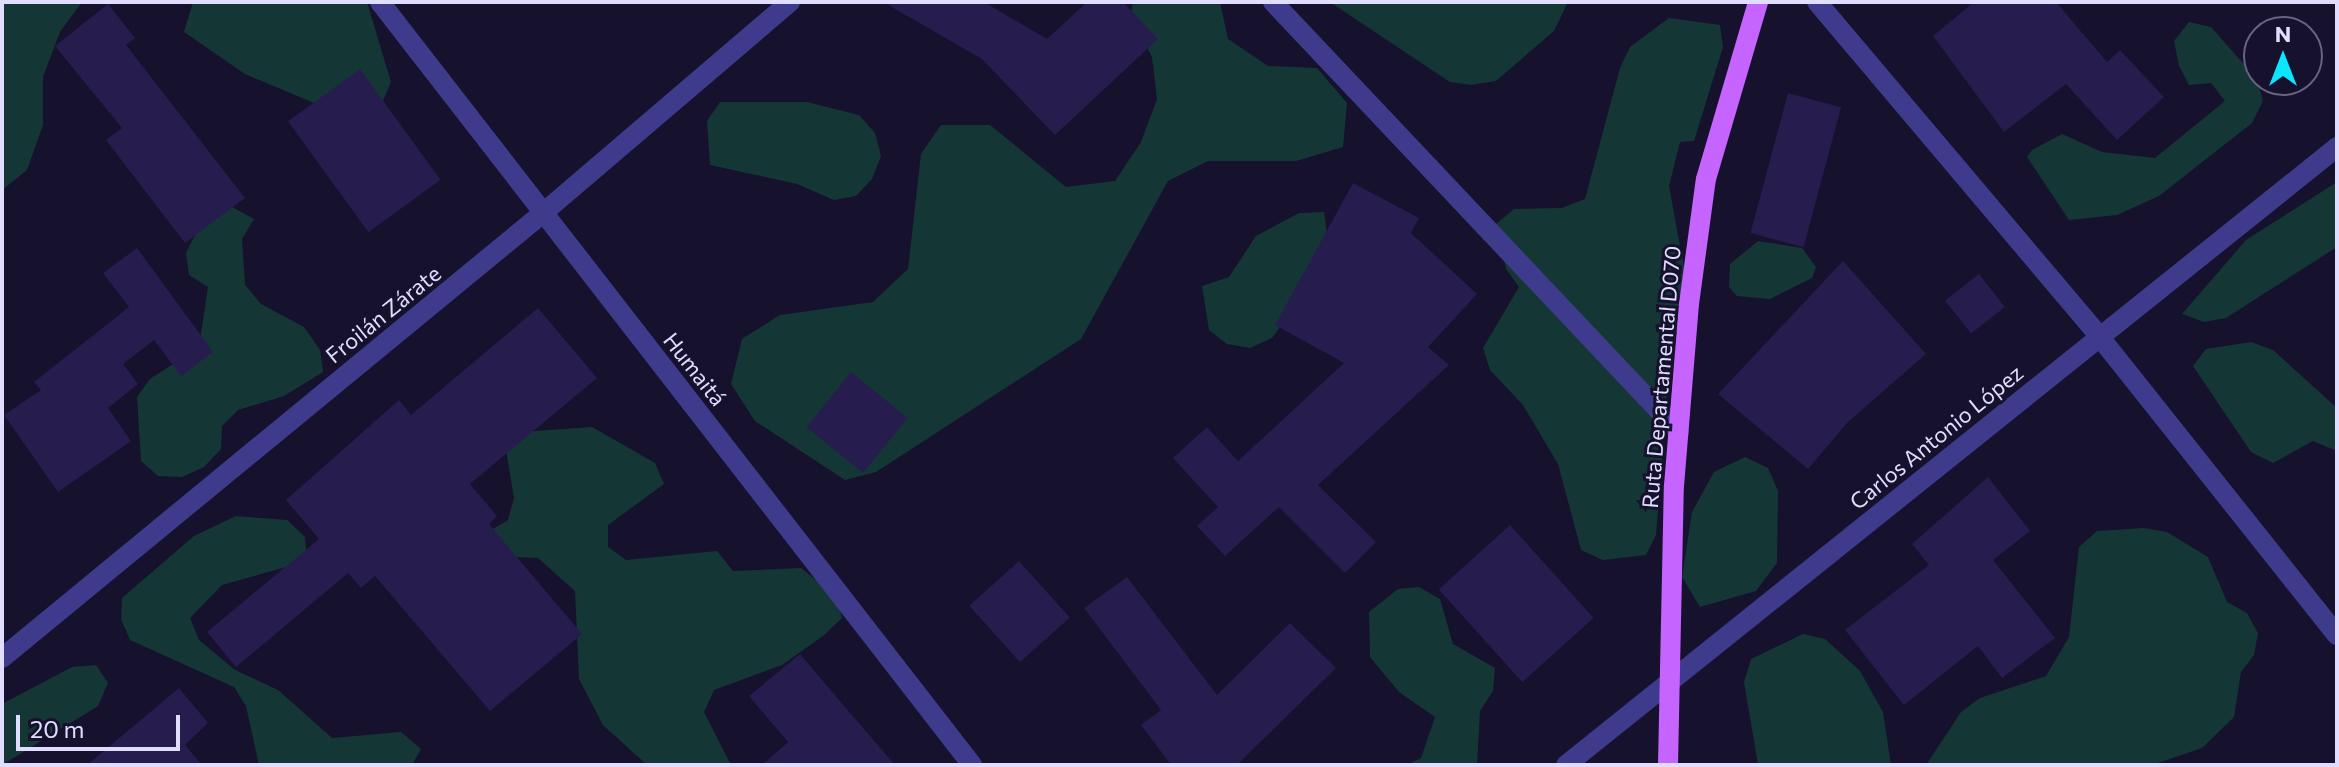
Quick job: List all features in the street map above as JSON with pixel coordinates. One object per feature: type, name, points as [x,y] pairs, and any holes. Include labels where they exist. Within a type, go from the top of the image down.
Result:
[{"type":"main road","name":"Ruta Departamental D070","points":[[1668,765],[1667,684],[1679,432],[1706,179],[1758,2]]},
{"type":"street","name":"Humaitá","points":[[380,2],[972,765]]},
{"type":"street","name":"Froilán Zárate","points":[[2,658],[543,213],[790,2]]},
{"type":"street","points":[[1273,2],[1679,432]]},
{"type":"street","points":[[1817,2],[2099,336],[2337,635]]},
{"type":"street","name":"Carlos Antonio López","points":[[1566,765],[2337,147]]},
{"type":"green space","points":[[2,2],[82,2],[60,32],[43,77],[43,125],[27,170],[2,190]]},
{"type":"green space","points":[[193,2],[367,2],[391,82],[382,103],[314,103],[245,74],[184,32]]},
{"type":"green space","points":[[1133,2],[1220,2],[1228,39],[1268,66],[1317,68],[1347,103],[1343,147],[1296,161],[1208,161],[1168,181],[1081,339],[876,472],[845,480],[755,421],[731,384],[742,339],[780,315],[873,302],[908,269],[921,154],[941,125],[990,125],[1066,187],[1115,181],[1141,142],[1157,99],[1152,57],[1130,17]]},
{"type":"green space","points":[[1330,2],[1568,2],[1554,31],[1496,81],[1471,85],[1450,82]]},
{"type":"green space","points":[[1669,18],[1720,25],[1723,47],[1694,141],[1680,142],[1669,186],[1686,279],[1669,371],[1656,535],[1646,555],[1603,560],[1581,550],[1558,464],[1523,405],[1490,370],[1483,348],[1519,287],[1506,269],[1496,224],[1514,209],[1562,208],[1585,199],[1620,68],[1630,47]]},
{"type":"green space","points":[[2189,22],[2211,27],[2243,63],[2243,96],[2262,96],[2263,101],[2252,123],[2159,196],[2117,215],[2069,220],[2027,157],[2032,150],[2062,134],[2102,152],[2155,158],[2225,101],[2211,83],[2189,85],[2179,66],[2174,41]]},
{"type":"green space","points":[[720,102],[807,102],[859,115],[875,133],[881,156],[872,179],[856,196],[834,200],[797,184],[710,165],[707,121]]},
{"type":"green space","points":[[2337,182],[2337,247],[2226,318],[2204,322],[2182,314],[2246,240]]},
{"type":"green space","points":[[232,207],[254,219],[242,239],[245,285],[261,304],[304,327],[320,350],[323,372],[284,396],[238,410],[222,426],[221,449],[204,467],[182,477],[158,476],[141,461],[137,397],[150,379],[187,355],[201,334],[208,287],[189,275],[186,253],[196,233]]},
{"type":"green space","points":[[1324,212],[1327,234],[1315,280],[1272,338],[1250,348],[1227,344],[1209,330],[1202,286],[1229,277],[1256,236],[1299,213]]},
{"type":"green space","points":[[1758,241],[1802,248],[1816,267],[1812,278],[1770,299],[1737,296],[1729,287],[1730,264]]},
{"type":"green space","points":[[2251,342],[2273,350],[2337,408],[2337,451],[2313,441],[2273,463],[2251,452],[2193,366],[2206,349]]},
{"type":"green space","points":[[592,427],[655,463],[664,484],[608,525],[608,547],[626,560],[717,551],[733,571],[801,568],[837,597],[842,618],[823,636],[782,665],[714,690],[704,712],[731,765],[647,765],[603,725],[579,679],[575,591],[538,558],[491,556],[469,543],[508,520],[514,498],[505,444],[522,432]]},
{"type":"green space","points":[[1745,457],[1768,468],[1778,491],[1777,563],[1756,591],[1700,607],[1682,577],[1692,512],[1714,472]]},
{"type":"green space","points":[[236,516],[287,520],[305,537],[307,561],[222,585],[190,618],[199,640],[235,670],[278,690],[332,738],[401,732],[421,749],[412,765],[259,765],[246,706],[234,687],[130,640],[121,619],[122,598],[194,536]]},
{"type":"green space","points":[[2144,528],[2167,532],[2208,557],[2227,602],[2247,613],[2258,633],[2254,655],[2241,672],[2234,717],[2202,748],[2152,765],[1926,765],[1961,712],[1980,698],[2046,676],[2069,637],[2079,547],[2097,531]]},
{"type":"green space","points":[[1419,587],[1440,599],[1453,644],[1495,668],[1493,691],[1480,711],[1477,765],[1407,765],[1421,758],[1435,717],[1399,692],[1370,657],[1369,612],[1398,589]]},
{"type":"green space","points":[[1803,634],[1825,639],[1860,671],[1883,712],[1891,765],[1758,765],[1744,682],[1751,659]]},
{"type":"green space","points":[[96,665],[108,683],[98,706],[2,765],[2,704],[72,667]]},
{"type":"building","points":[[883,2],[984,2],[1047,39],[1087,2],[1123,2],[1158,39],[1055,135],[982,59]]},
{"type":"building","points":[[1974,2],[2056,2],[2107,62],[2120,50],[2164,97],[2117,140],[2066,84],[2004,132],[1933,36]]},
{"type":"building","points":[[108,4],[135,38],[126,45],[245,198],[185,243],[106,140],[122,128],[55,46]]},
{"type":"building","points":[[360,69],[441,180],[369,232],[288,121]]},
{"type":"building","points":[[1788,93],[1841,107],[1804,247],[1750,233]]},
{"type":"building","points":[[1353,183],[1419,218],[1411,233],[1477,294],[1428,347],[1449,365],[1318,485],[1376,542],[1345,573],[1279,507],[1225,556],[1197,526],[1218,507],[1173,458],[1207,427],[1238,461],[1344,363],[1275,325]]},
{"type":"building","points":[[137,248],[213,352],[181,376],[154,340],[123,364],[138,384],[108,408],[131,441],[58,492],[4,415],[41,390],[34,382],[129,307],[103,273]]},
{"type":"building","points":[[1843,261],[1926,354],[1848,422],[1808,469],[1718,394]]},
{"type":"building","points":[[1979,274],[2005,307],[1971,334],[1945,300]]},
{"type":"building","points":[[538,308],[597,378],[470,484],[497,516],[489,524],[582,634],[490,711],[375,576],[361,588],[348,573],[236,667],[207,632],[319,539],[286,500],[399,400],[411,415]]},
{"type":"building","points":[[851,372],[908,418],[863,473],[806,427]]},
{"type":"building","points":[[1988,477],[2030,531],[1993,560],[2055,638],[2002,678],[1978,646],[1904,705],[1845,630],[1929,565],[1912,544]]},
{"type":"building","points":[[1510,525],[1594,618],[1522,682],[1439,589]]},
{"type":"building","points":[[1019,561],[1070,617],[1020,662],[969,606]]},
{"type":"building","points":[[1127,577],[1217,695],[1290,623],[1336,668],[1237,765],[1171,765],[1141,725],[1161,710],[1084,608]]},
{"type":"building","points":[[800,654],[895,765],[762,765],[788,742],[749,696]]},
{"type":"building","points":[[179,688],[208,723],[185,745],[202,765],[87,765]]}]
